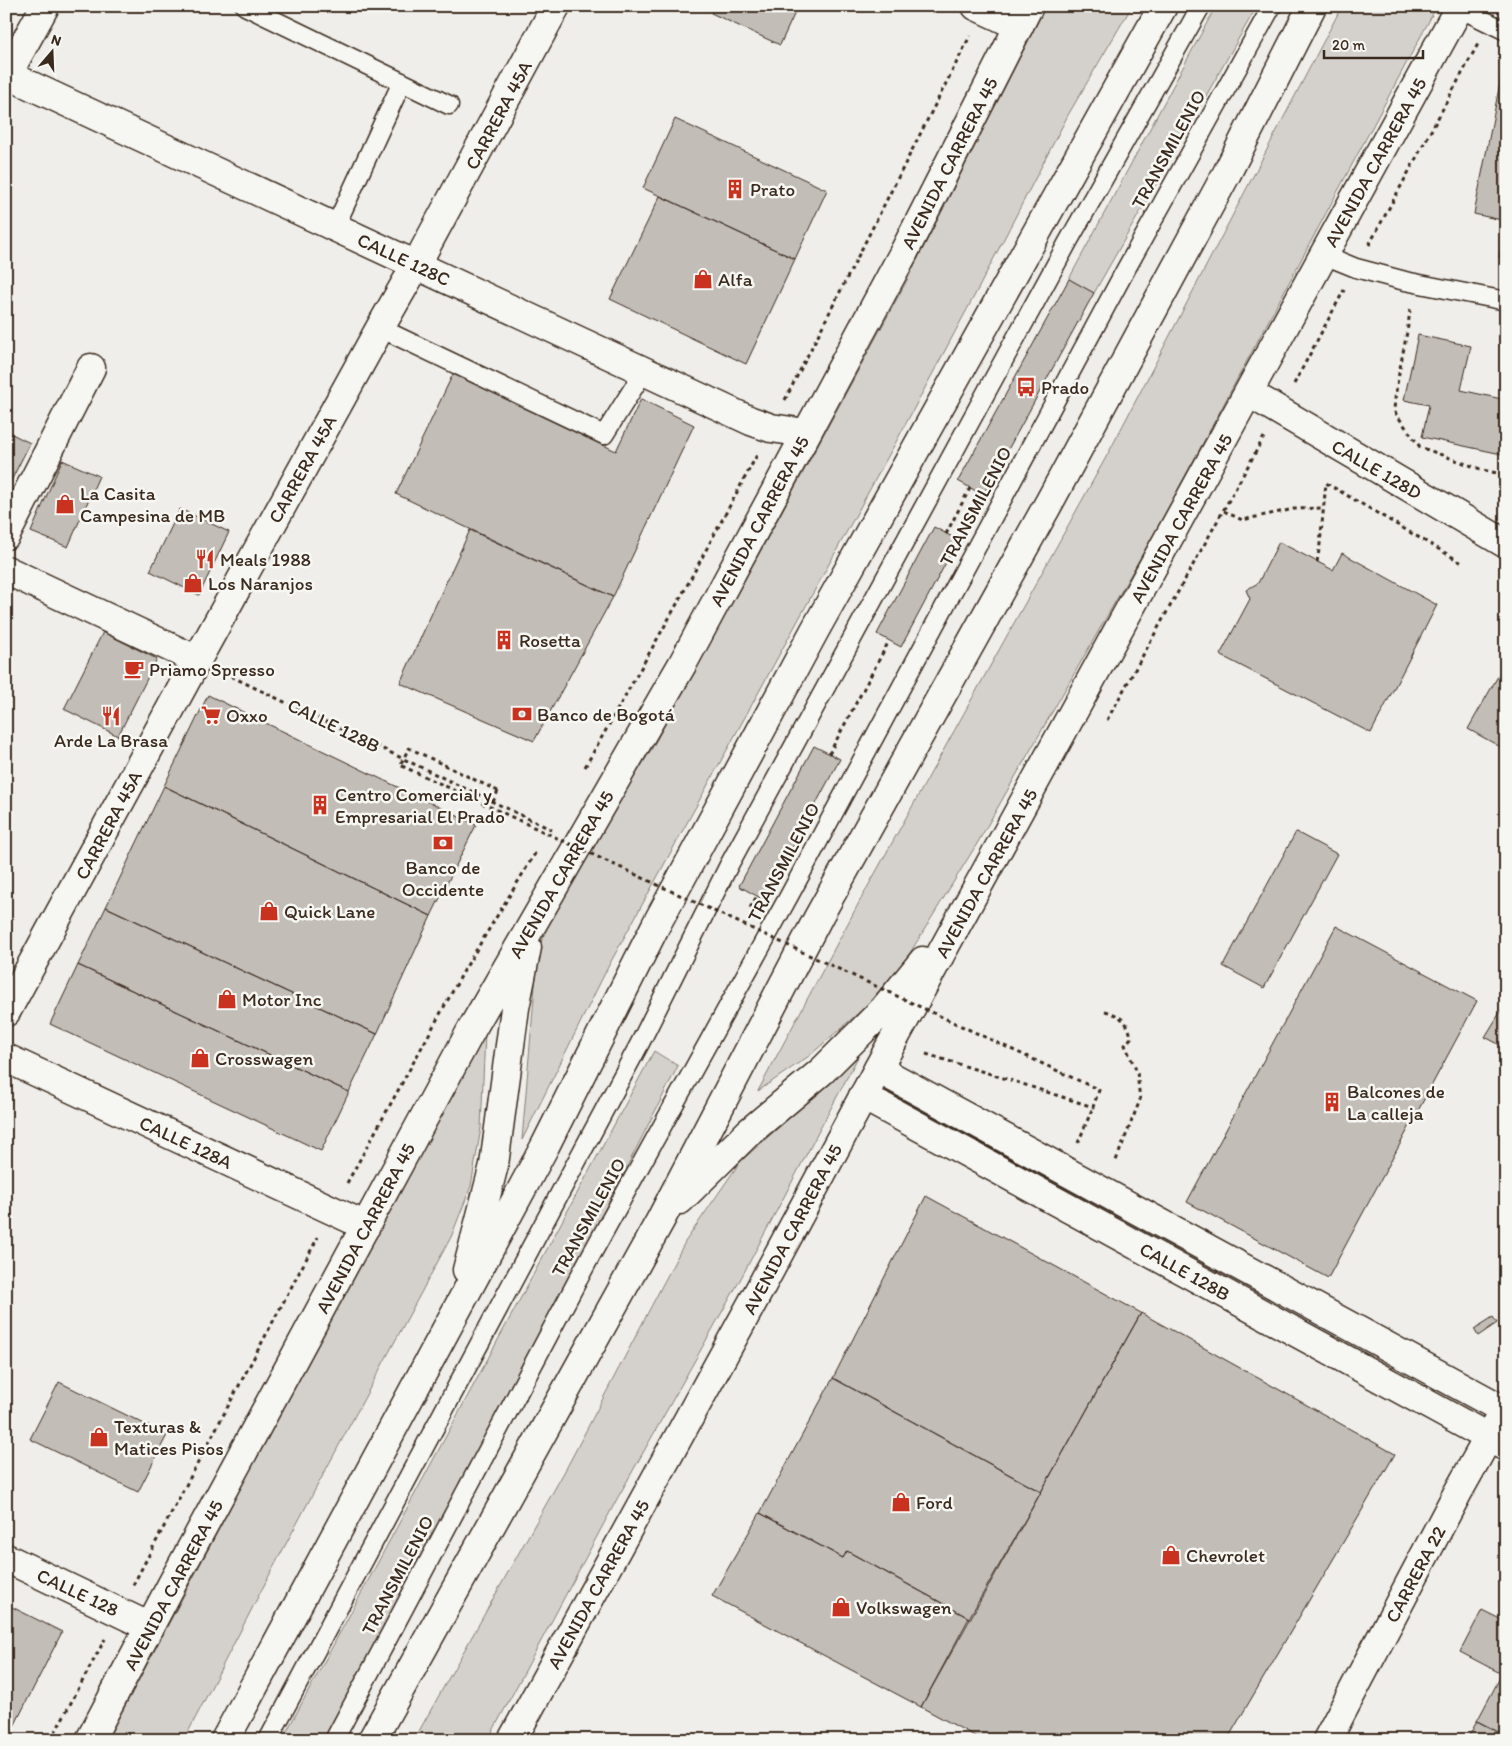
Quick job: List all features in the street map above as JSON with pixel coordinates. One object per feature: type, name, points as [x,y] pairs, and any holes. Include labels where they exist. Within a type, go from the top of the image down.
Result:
[{"type":"main road","points":[[7,75],[45,6]]},
{"type":"main road","name":"CARRERA 45A","points":[[6,1012],[556,6]]},
{"type":"main road","points":[[225,1740],[545,1146],[656,925],[815,630],[1162,6]]},
{"type":"main road","points":[[372,1740],[660,1221],[819,916],[1045,510],[1223,181],[1312,6]]},
{"type":"main road","name":"AVENIDA CARRERA 45","points":[[512,1740],[1249,393],[1258,373],[1460,7]]},
{"type":"main road","points":[[980,8],[1024,16]]},
{"type":"main road","name":"AVENIDA CARRERA 45","points":[[90,1740],[473,1027],[531,926],[567,837],[683,663],[904,252],[1024,16]]},
{"type":"main road","name":"CALLE 128C","points":[[7,75],[751,421],[771,428],[806,432]]},
{"type":"main road","points":[[6,535],[91,368]]},
{"type":"main road","name":"CALLE 128D","points":[[1249,393],[1506,544]]},
{"type":"main road","points":[[6,570],[197,660]]},
{"type":"main road","points":[[660,1221],[742,1138],[822,1071],[883,1010],[964,911]]},
{"type":"main road","points":[[455,1315],[494,1165],[515,1008],[531,926]]},
{"type":"main road","name":"CALLE 128A","points":[[6,1058],[366,1226]]},
{"type":"main road","name":"CALLE 128B","points":[[878,1069],[1505,1411]]},
{"type":"main road","name":"CALLE 128B","points":[[863,1096],[1497,1442]]},
{"type":"main road","name":"CARRERA 22","points":[[1327,1740],[1497,1442],[1505,1411]]},
{"type":"main road","name":"CALLE 128","points":[[6,1558],[150,1627]]},
{"type":"lane","points":[[245,6],[449,106]]},
{"type":"lane","name":"TRANSMILENIO","points":[[268,1740],[640,1043],[734,856],[1058,259],[1201,6]]},
{"type":"lane","name":"TRANSMILENIO","points":[[334,1740],[590,1258],[789,896],[1126,269],[1272,6]]},
{"type":"lane","points":[[1460,7],[1506,31]]},
{"type":"lane","points":[[335,227],[402,82]]},
{"type":"lane","points":[[1324,255],[1356,268],[1405,282],[1506,301]]},
{"type":"lane","points":[[380,328],[604,435],[644,371]]},
{"type":"path","points":[[584,768],[677,604],[771,428],[980,8]]},
{"type":"path","points":[[1104,726],[1279,411],[1490,22]]},
{"type":"path","points":[[1411,302],[1408,334],[1395,388],[1394,411],[1420,447],[1484,470],[1506,475]]},
{"type":"path","points":[[1317,562],[1326,483],[1464,564]]},
{"type":"path","points":[[946,534],[970,488]]},
{"type":"path","points":[[1224,511],[1242,520],[1294,509],[1323,508]]},
{"type":"path","points":[[830,754],[889,641]]},
{"type":"path","name":"CALLE 128B","points":[[197,660],[493,802],[548,831],[567,837]]},
{"type":"path","points":[[493,802],[498,791],[409,748],[400,765],[1099,1090],[1075,1150]]},
{"type":"path","points":[[548,831],[554,820]]},
{"type":"path","points":[[51,1740],[332,1210],[466,967],[536,852]]},
{"type":"path","points":[[1105,1011],[1121,1018],[1129,1027],[1131,1038],[1125,1045],[1136,1072],[1140,1100],[1111,1170]]},
{"type":"path","points":[[926,1054],[1093,1107]]},
{"type":"shaded area","points":[[1046,6],[1132,6],[1068,115],[897,440],[609,965],[522,1140],[538,950],[558,900],[651,750],[761,550],[905,284]]},
{"type":"shaded area","points":[[1216,6],[1257,6],[1094,293],[1069,279]]},
{"type":"shaded area","points":[[1342,6],[1437,6],[1159,525],[978,842],[905,961],[863,1009],[809,1056],[758,1091],[862,897],[1110,450]]},
{"type":"shaded area","points":[[485,1033],[481,1128],[471,1186],[451,1237],[273,1568],[184,1740],[107,1740],[245,1480]]},
{"type":"shaded area","points":[[654,1051],[678,1066],[504,1404],[325,1740],[282,1740]]},
{"type":"shaded area","points":[[858,1057],[740,1280],[617,1499],[488,1740],[414,1740],[567,1467],[685,1242],[740,1162]]},
{"type":"building","points":[[714,6],[798,6],[780,45],[711,13]]},
{"type":"building","points":[[1501,78],[1506,79],[1506,221],[1474,214]]},
{"type":"building","name":"Prato","points":[[675,119],[827,190],[795,259],[643,188]]},
{"type":"building","name":"Alfa","points":[[660,196],[795,259],[746,364],[610,299]]},
{"type":"building","points":[[1506,224],[1506,259],[1499,257]]},
{"type":"building","name":"Prado","points":[[1069,279],[1094,293],[983,495],[958,481]]},
{"type":"building","points":[[1418,335],[1471,346],[1461,390],[1506,400],[1506,455],[1422,437],[1429,405],[1404,400]]},
{"type":"building","points":[[453,374],[616,451],[641,399],[694,425],[613,597],[396,494]]},
{"type":"building","points":[[6,431],[30,443],[6,491]]},
{"type":"building","name":"La Casita Campesina de MB","points":[[62,460],[99,476],[68,547],[31,532]]},
{"type":"building","points":[[180,509],[229,532],[199,595],[150,571]]},
{"type":"building","points":[[934,527],[958,540],[901,647],[877,634]]},
{"type":"building","name":"Rosetta","points":[[470,530],[613,597],[534,741],[400,683]]},
{"type":"building","points":[[1279,542],[1333,570],[1342,553],[1437,605],[1371,733],[1220,655],[1250,599],[1246,590],[1258,583]]},
{"type":"building","points":[[103,632],[157,659],[118,736],[64,709]]},
{"type":"building","points":[[1506,662],[1506,750],[1468,729]]},
{"type":"building","name":"Centro Comercial y Empresarial El Prado","points":[[208,695],[476,825],[431,916],[164,786]]},
{"type":"building","points":[[814,746],[840,759],[764,900],[739,886]]},
{"type":"building","name":"Quick Lane","points":[[164,786],[431,916],[377,1034],[106,907]]},
{"type":"building","points":[[1296,832],[1337,854],[1264,988],[1223,966]]},
{"type":"building","name":"Motor Inc","points":[[106,907],[377,1034],[349,1092],[78,965]]},
{"type":"building","name":"Balcones de La calleja","points":[[1336,926],[1477,1001],[1328,1278],[1187,1202]]},
{"type":"building","name":"Crosswagen","points":[[78,965],[349,1092],[321,1151],[50,1024]]},
{"type":"building","points":[[1504,1006],[1506,1007],[1506,1048],[1485,1037]]},
{"type":"building","points":[[926,1196],[1141,1313],[1041,1492],[833,1378]]},
{"type":"building","name":"Chevrolet","points":[[1141,1313],[1395,1454],[1227,1740],[982,1740],[921,1707]]},
{"type":"building","points":[[1493,1317],[1497,1323],[1478,1336],[1474,1329]]},
{"type":"building","name":"Ford","points":[[833,1378],[1041,1492],[969,1618],[847,1551],[843,1558],[760,1513]]},
{"type":"building","name":"Texturas & Matices Pisos","points":[[59,1382],[167,1435],[138,1492],[30,1439]]},
{"type":"building","name":"Volkswagen","points":[[760,1513],[843,1558],[847,1551],[969,1618],[921,1707],[712,1596]]},
{"type":"building","points":[[6,1604],[62,1632],[7,1740],[6,1740]]},
{"type":"building","points":[[1482,1610],[1506,1622],[1506,1736],[1477,1721],[1502,1674],[1460,1652]]},
{"type":"building","points":[[1477,1721],[1506,1736],[1506,1740],[1467,1740]]},
{"type":"place","name":"Prato","points":[[735,189]]},
{"type":"place","name":"Alfa","points":[[703,279]]},
{"type":"place","name":"Prado","points":[[1026,387]]},
{"type":"place","name":"La Casita Campesina de MB","points":[[65,504]]},
{"type":"place","name":"Meals 1988","points":[[205,559]]},
{"type":"place","name":"Los Naranjos","points":[[193,583]]},
{"type":"place","name":"Rosetta","points":[[504,640]]},
{"type":"place","name":"Priamo Spresso","points":[[134,669]]},
{"type":"place","name":"Banco de Bogotá","points":[[522,714]]},
{"type":"place","name":"Oxxo","points":[[211,715]]},
{"type":"place","name":"Arde La Brasa","points":[[111,716]]},
{"type":"place","name":"Centro Comercial y Empresarial El Prado","points":[[320,805]]},
{"type":"place","name":"Banco de Occidente","points":[[443,843]]},
{"type":"place","name":"Quick Lane","points":[[269,911]]},
{"type":"place","name":"Motor Inc","points":[[227,999]]},
{"type":"place","name":"Crosswagen","points":[[200,1058]]},
{"type":"place","name":"Balcones de La calleja","points":[[1332,1102]]},
{"type":"place","name":"Texturas & Matices Pisos","points":[[99,1437]]},
{"type":"place","name":"Ford","points":[[901,1502]]},
{"type":"place","name":"Chevrolet","points":[[1171,1555]]},
{"type":"place","name":"Volkswagen","points":[[841,1607]]}]
